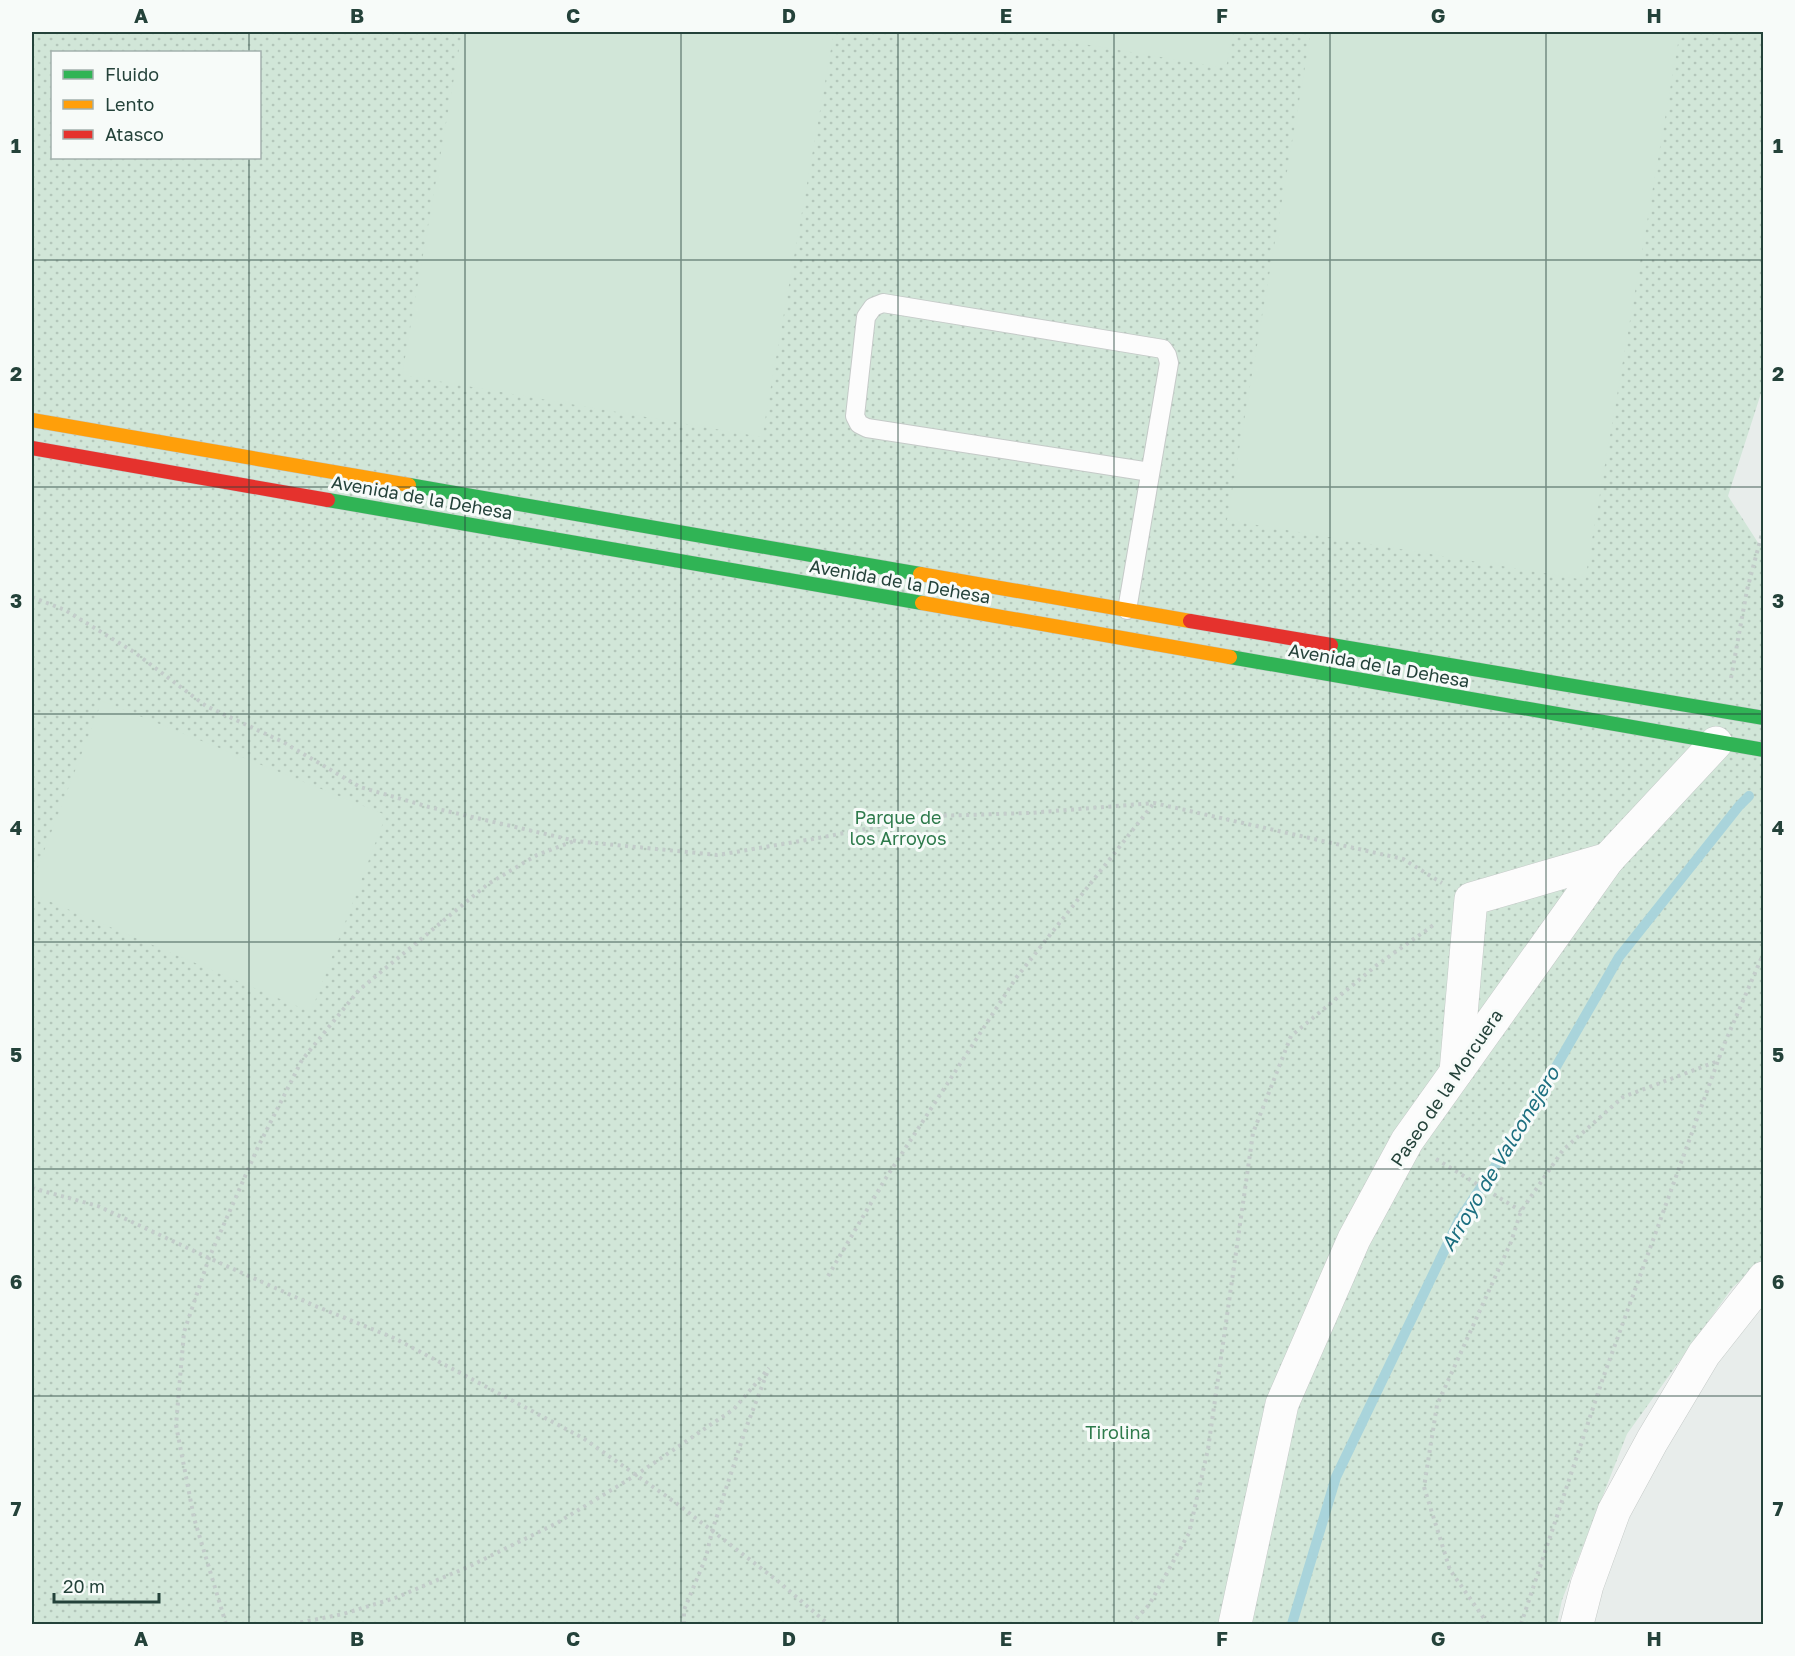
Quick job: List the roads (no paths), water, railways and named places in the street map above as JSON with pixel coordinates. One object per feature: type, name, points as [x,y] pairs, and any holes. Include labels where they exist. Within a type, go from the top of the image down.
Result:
[{"type":"street","name":"Avenida de la Dehesa","points":[[32,420],[1764,718]]},
{"type":"street","name":"Avenida de la Dehesa","points":[[32,448],[1764,750]]},
{"type":"street","name":"Paseo de la Morcuera","points":[[1235,1624],[1282,1404],[1354,1239],[1407,1142],[1608,859],[1716,742]]},
{"type":"street","points":[[1456,1073],[1471,899],[1608,859]]},
{"type":"street","points":[[1576,1624],[1587,1585],[1614,1511],[1652,1440],[1704,1354],[1764,1278]]},
{"type":"lane","points":[[1127,610],[1169,363],[1163,349],[883,303],[873,307],[866,317],[855,416],[859,424],[867,428],[1150,472]]},
{"type":"waterway","name":"Arroyo de Valconejero","points":[[1292,1624],[1336,1477],[1459,1220],[1522,1126],[1619,957],[1749,796]]},
{"type":"park label","name":"Parque de los Arroyos","points":[[898,828]]},
{"type":"park label","name":"Tirolina","points":[[1118,1433]]}]
